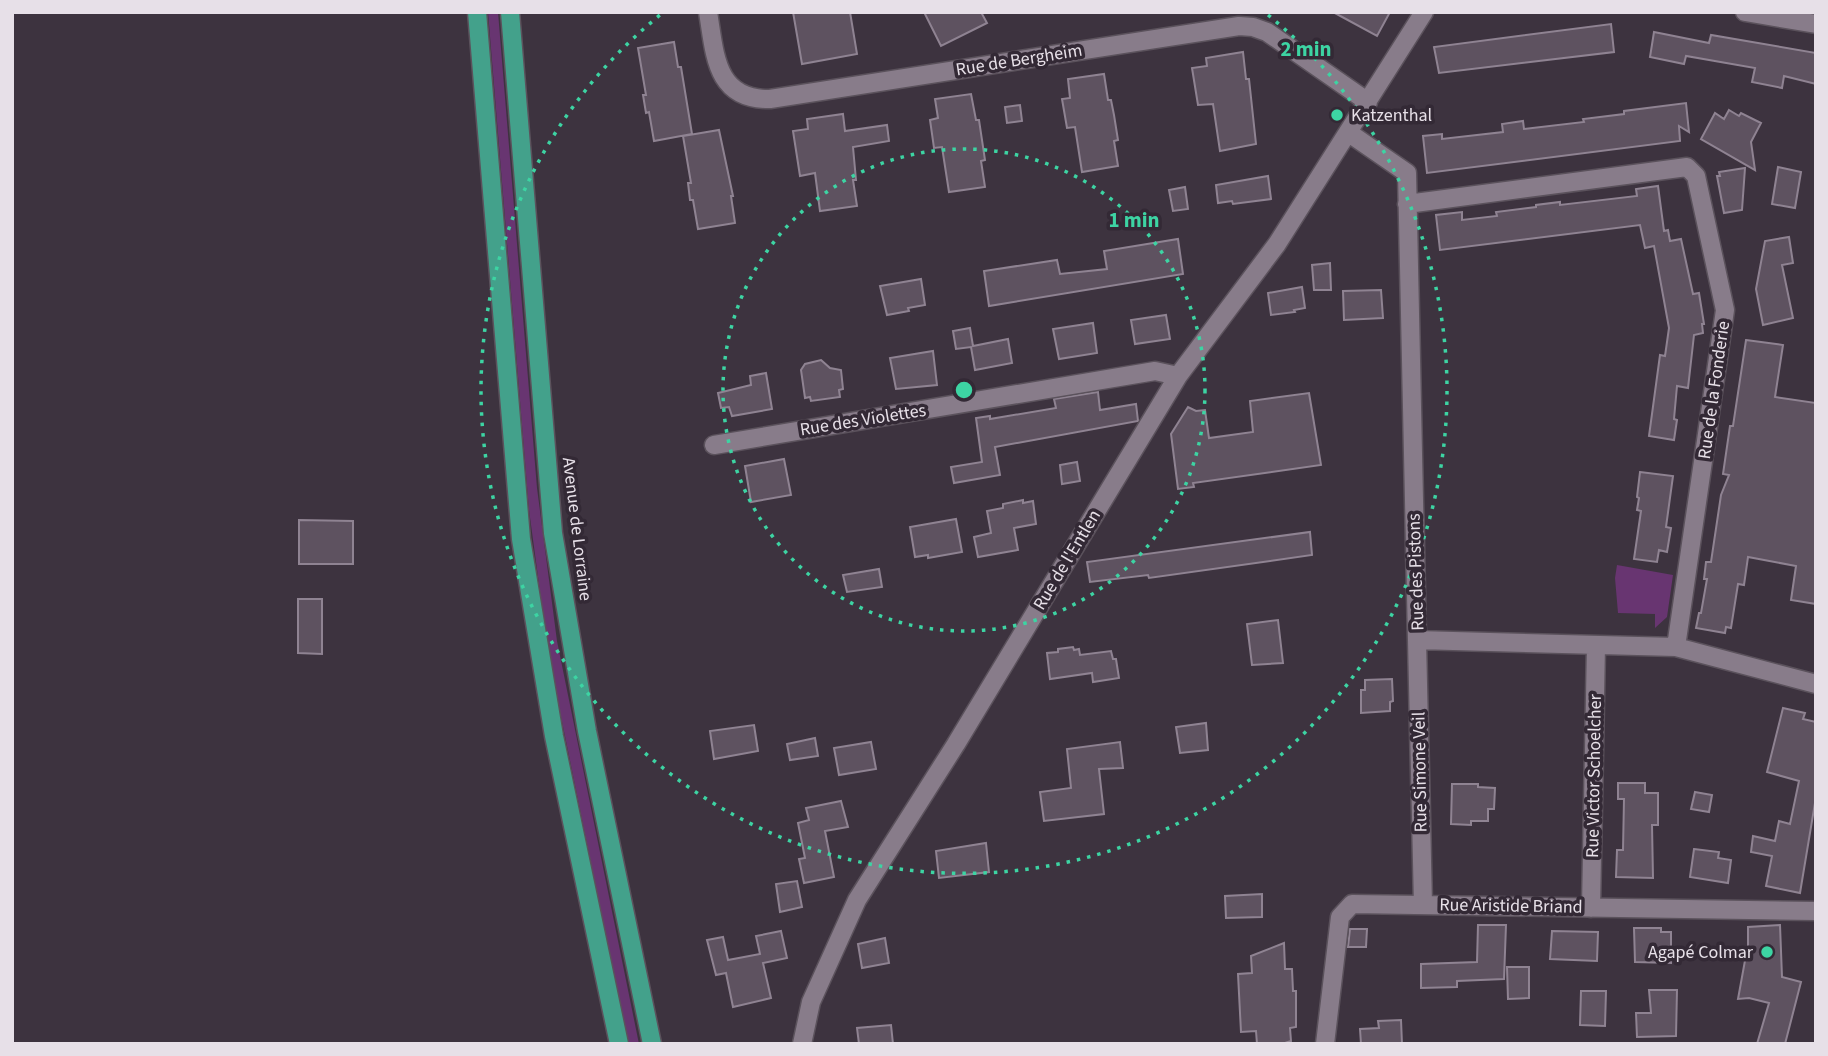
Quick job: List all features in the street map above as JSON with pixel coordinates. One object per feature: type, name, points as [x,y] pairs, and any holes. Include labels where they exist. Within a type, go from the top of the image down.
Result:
[{"type":"main road","points":[[477,12],[522,539],[554,736],[619,1044]]},
{"type":"main road","name":"Avenue de Lorraine","points":[[510,12],[553,533],[587,731],[652,1044]]},
{"type":"street","name":"Rue de Bergheim","points":[[708,12],[717,64],[723,79],[738,93],[753,99],[770,99],[1239,26],[1267,32],[1368,102]]},
{"type":"street","name":"Rue de l'Entlen","points":[[802,1044],[811,1002],[857,900],[956,744],[1178,376],[1277,244],[1424,12]]},
{"type":"street","points":[[1745,12],[1816,24]]},
{"type":"street","name":"Rue des Pistons","points":[[1349,133],[1407,173],[1418,640],[1676,647],[1816,684]]},
{"type":"street","name":"Rue de la Fonderie","points":[[1408,204],[1687,167],[1696,176],[1725,310],[1676,647]]},
{"type":"street","name":"Rue des Violettes","points":[[714,445],[1155,371],[1178,376]]},
{"type":"street","name":"Rue Simone Veil","points":[[1418,640],[1423,905]]},
{"type":"street","name":"Rue Victor Schoelcher","points":[[1591,908],[1597,645]]},
{"type":"street","name":"Rue Aristide Briand","points":[[1325,1044],[1340,917],[1352,904],[1816,911]]},
{"type":"shaded area","points":[[488,12],[498,12],[537,488],[557,641],[639,1044],[628,1044],[549,658],[529,510]]},
{"type":"shaded area","points":[[1617,565],[1673,575],[1667,617],[1655,628],[1655,614],[1618,613],[1615,578]]},
{"type":"building","points":[[793,12],[850,12],[857,54],[802,64]]},
{"type":"building","points":[[924,12],[981,12],[987,23],[941,46]]},
{"type":"building","points":[[1333,12],[1390,12],[1377,36]]},
{"type":"building","points":[[1611,24],[1614,52],[1439,73],[1434,47]]},
{"type":"building","points":[[1654,32],[1709,43],[1711,35],[1816,53],[1816,84],[1784,76],[1782,88],[1752,82],[1755,68],[1686,56],[1684,64],[1650,57]]},
{"type":"building","points":[[674,42],[692,134],[654,141],[649,112],[646,113],[643,95],[646,95],[638,48]]},
{"type":"building","points":[[1243,52],[1246,79],[1249,79],[1256,144],[1220,151],[1213,104],[1198,105],[1192,68],[1207,66],[1206,58]]},
{"type":"building","points":[[1104,74],[1118,140],[1114,141],[1118,166],[1082,172],[1075,127],[1067,128],[1062,99],[1070,98],[1068,79]]},
{"type":"building","points":[[971,94],[976,120],[979,120],[985,160],[981,161],[985,187],[949,192],[942,147],[934,148],[930,120],[938,118],[935,99]]},
{"type":"building","points":[[1686,103],[1689,132],[1679,126],[1680,141],[1427,173],[1423,136],[1442,134],[1442,139],[1503,132],[1502,124],[1523,121],[1524,129],[1584,122],[1583,119],[1624,114],[1624,111]]},
{"type":"building","points":[[1020,105],[1022,121],[1007,123],[1005,107]]},
{"type":"building","points":[[1729,110],[1761,123],[1751,142],[1755,170],[1701,139],[1715,113],[1724,119]]},
{"type":"building","points":[[843,114],[845,131],[887,125],[889,141],[853,147],[856,180],[853,180],[857,206],[820,211],[815,173],[800,176],[793,131],[808,129],[807,119]]},
{"type":"building","points":[[719,130],[733,196],[735,223],[698,229],[693,200],[690,200],[688,183],[691,183],[683,136]]},
{"type":"building","points":[[1778,167],[1801,172],[1795,208],[1772,204]]},
{"type":"building","points":[[1745,168],[1742,210],[1724,213],[1717,176],[1720,176],[1719,172]]},
{"type":"building","points":[[1268,176],[1271,199],[1233,204],[1232,201],[1218,203],[1216,185]]},
{"type":"building","points":[[1658,186],[1664,231],[1668,230],[1670,241],[1681,239],[1693,294],[1699,293],[1704,324],[1703,333],[1694,335],[1688,388],[1677,386],[1674,440],[1649,436],[1660,355],[1665,356],[1669,328],[1654,246],[1645,248],[1640,225],[1440,250],[1436,215],[1462,212],[1462,220],[1497,216],[1496,212],[1536,205],[1560,202],[1560,205],[1637,196],[1636,189]]},
{"type":"building","points":[[1185,187],[1188,209],[1173,211],[1169,190]]},
{"type":"building","points":[[1789,237],[1793,263],[1782,265],[1793,318],[1763,325],[1756,289],[1765,241]]},
{"type":"building","points":[[1178,239],[1183,274],[989,306],[984,271],[1057,260],[1060,274],[1107,269],[1104,251]]},
{"type":"building","points":[[1330,263],[1331,290],[1314,290],[1312,265]]},
{"type":"building","points":[[921,279],[925,305],[887,315],[880,286]]},
{"type":"building","points":[[1302,287],[1305,308],[1271,315],[1268,293]]},
{"type":"building","points":[[1381,290],[1383,318],[1344,320],[1343,291]]},
{"type":"building","points":[[1166,315],[1170,339],[1135,344],[1131,320]]},
{"type":"building","points":[[1093,323],[1097,353],[1059,359],[1053,329]]},
{"type":"building","points":[[970,328],[973,346],[1008,339],[1012,363],[975,370],[971,347],[956,349],[953,331]]},
{"type":"building","points":[[1746,340],[1783,345],[1775,397],[1816,403],[1816,604],[1791,600],[1796,566],[1748,557],[1744,585],[1738,584],[1731,628],[1726,627],[1725,633],[1696,628],[1707,579],[1704,579],[1706,562],[1711,562],[1721,495],[1729,475],[1723,474]]},
{"type":"building","points":[[933,351],[937,385],[896,389],[890,358]]},
{"type":"building","points":[[821,360],[830,368],[841,370],[843,389],[839,390],[840,397],[811,401],[810,397],[805,398],[801,370],[805,364]]},
{"type":"building","points":[[766,373],[772,409],[732,416],[729,407],[721,408],[718,393],[751,385],[750,376]]},
{"type":"building","points":[[1098,392],[1100,410],[1136,404],[1138,421],[995,447],[1000,475],[954,483],[951,467],[982,462],[976,418],[990,416],[990,419],[1056,408],[1054,399]]},
{"type":"building","points":[[1309,393],[1321,465],[1193,483],[1194,487],[1178,489],[1171,434],[1188,407],[1196,411],[1205,410],[1209,438],[1253,432],[1250,401]]},
{"type":"building","points":[[784,459],[791,495],[751,502],[745,466]]},
{"type":"building","points":[[1077,462],[1080,481],[1062,484],[1060,465]]},
{"type":"building","points":[[1640,472],[1673,476],[1666,527],[1671,528],[1667,552],[1659,550],[1657,562],[1634,559],[1641,511],[1637,510]]},
{"type":"building","points":[[1023,500],[1023,503],[1033,501],[1036,524],[1014,528],[1018,550],[978,557],[974,537],[991,533],[987,511]]},
{"type":"building","points":[[956,519],[962,552],[928,558],[928,555],[915,557],[910,527]]},
{"type":"building","points":[[299,520],[353,521],[353,564],[299,564]]},
{"type":"building","points":[[1310,532],[1312,555],[1149,578],[1148,575],[1090,582],[1087,562]]},
{"type":"building","points":[[879,569],[882,587],[847,592],[843,575]]},
{"type":"building","points":[[298,599],[322,599],[322,654],[298,653]]},
{"type":"building","points":[[1278,620],[1283,663],[1252,665],[1247,624]]},
{"type":"building","points":[[1073,647],[1074,650],[1079,649],[1080,655],[1111,651],[1113,659],[1116,659],[1119,678],[1093,682],[1092,673],[1050,679],[1047,653]]},
{"type":"building","points":[[1392,679],[1393,701],[1390,702],[1390,711],[1361,713],[1361,690],[1365,690],[1365,680]]},
{"type":"building","points":[[1783,708],[1805,713],[1803,719],[1816,722],[1816,797],[1800,893],[1766,886],[1772,856],[1751,852],[1753,836],[1775,841],[1779,821],[1790,824],[1799,781],[1767,772]]},
{"type":"building","points":[[1206,723],[1208,750],[1180,753],[1176,727]]},
{"type":"building","points":[[754,725],[758,751],[714,759],[710,731]]},
{"type":"building","points":[[815,738],[818,756],[790,760],[787,744]]},
{"type":"building","points":[[871,742],[876,769],[839,775],[834,748]]},
{"type":"building","points":[[1120,742],[1123,768],[1099,769],[1104,814],[1044,821],[1040,792],[1071,788],[1067,749]]},
{"type":"building","points":[[1618,783],[1645,783],[1645,793],[1658,793],[1658,825],[1652,825],[1653,878],[1616,877],[1617,850],[1623,850],[1624,799],[1618,799]]},
{"type":"building","points":[[1452,784],[1478,784],[1478,787],[1495,788],[1494,809],[1488,809],[1488,821],[1471,821],[1471,825],[1451,824]]},
{"type":"building","points":[[1695,792],[1712,795],[1709,812],[1691,809]]},
{"type":"building","points":[[841,801],[848,827],[825,831],[834,877],[804,883],[799,859],[805,858],[798,823],[809,820],[806,808]]},
{"type":"building","points":[[986,843],[989,872],[939,878],[936,851]]},
{"type":"building","points":[[1694,849],[1719,852],[1718,858],[1731,860],[1728,883],[1690,877]]},
{"type":"building","points":[[797,881],[802,907],[780,912],[776,884]]},
{"type":"building","points":[[1262,894],[1262,917],[1226,918],[1225,896]]},
{"type":"building","points":[[1478,925],[1506,925],[1504,979],[1457,981],[1457,987],[1421,988],[1421,964],[1477,962]]},
{"type":"building","points":[[1780,925],[1782,977],[1801,982],[1785,1044],[1757,1044],[1769,1003],[1749,998],[1738,999],[1748,955],[1748,927]]},
{"type":"building","points":[[1634,928],[1661,928],[1661,932],[1671,932],[1671,963],[1635,962]]},
{"type":"building","points":[[1350,929],[1367,929],[1366,947],[1348,947]]},
{"type":"building","points":[[781,931],[787,958],[763,963],[771,998],[733,1007],[726,973],[716,975],[707,940],[723,937],[728,960],[760,954],[756,936]]},
{"type":"building","points":[[1552,931],[1598,932],[1597,961],[1550,959]]},
{"type":"building","points":[[885,938],[889,963],[862,968],[858,944]]},
{"type":"building","points":[[1284,943],[1285,969],[1292,969],[1293,991],[1296,991],[1296,1027],[1290,1028],[1291,1041],[1282,1044],[1257,1044],[1256,1031],[1241,1032],[1238,974],[1252,973],[1251,956]]},
{"type":"building","points":[[1507,967],[1529,967],[1529,998],[1508,999]]},
{"type":"building","points":[[1649,990],[1677,990],[1676,1036],[1637,1037],[1636,1013],[1651,1013]]},
{"type":"building","points":[[1581,991],[1606,991],[1605,1026],[1580,1025]]},
{"type":"building","points":[[1401,1020],[1402,1044],[1361,1044],[1360,1029],[1379,1028],[1378,1021]]},
{"type":"building","points":[[891,1025],[893,1044],[859,1044],[857,1028]]},
{"type":"place","name":"Katzenthal","points":[[1337,115]]},
{"type":"place","name":"Agapé Colmar","points":[[1767,952]]}]
